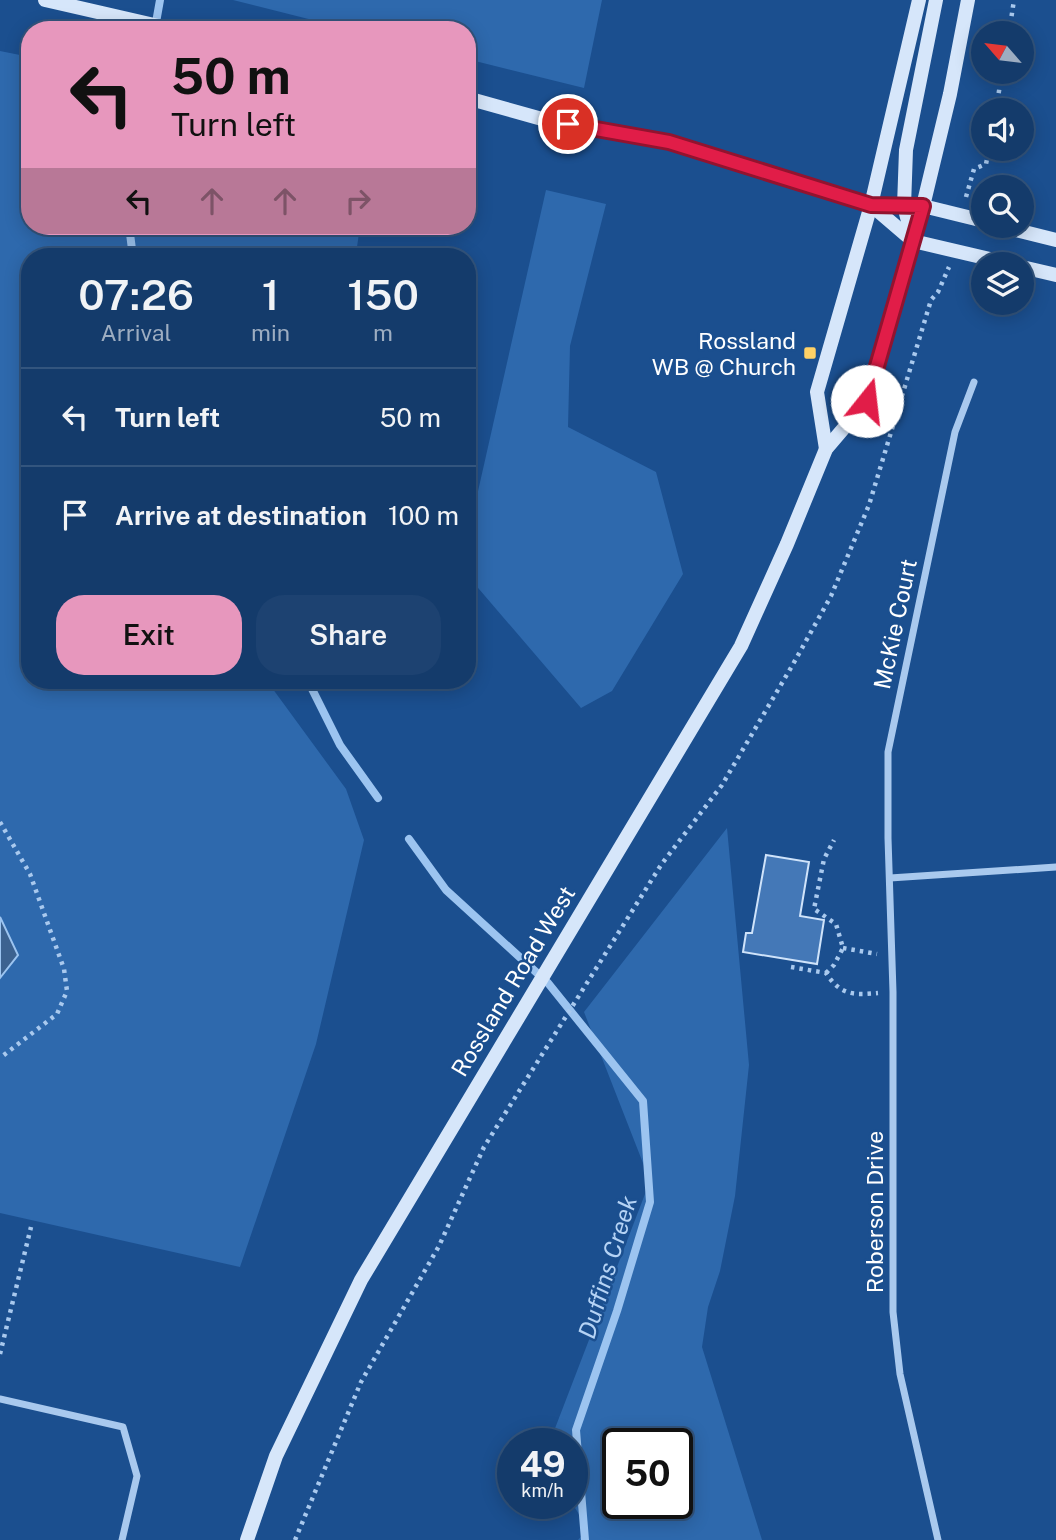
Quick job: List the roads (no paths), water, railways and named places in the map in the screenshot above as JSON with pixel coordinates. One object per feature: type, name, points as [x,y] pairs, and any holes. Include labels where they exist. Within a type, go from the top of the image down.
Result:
[{"type":"main road","points":[[827,449],[817,392],[871,205],[919,0]]},
{"type":"main road","points":[[913,241],[904,206],[906,150],[936,0]]},
{"type":"main road","name":"Rossland Road West","points":[[247,1540],[276,1456],[361,1280],[741,646],[827,449],[867,401],[923,206],[950,94],[968,0]]},
{"type":"main road","points":[[51,1],[137,21]]},
{"type":"main road","points":[[476,101],[542,119],[669,142],[871,205],[923,206],[971,218]]},
{"type":"main road","points":[[871,205],[913,241],[971,255]]},
{"type":"main road","points":[[1034,234],[1056,240]]},
{"type":"main road","points":[[1034,270],[1056,275]]},
{"type":"street","name":"McKie Court","points":[[890,878],[888,751],[955,432],[974,382]]},
{"type":"street","points":[[890,878],[1056,867]]},
{"type":"street","name":"Roberson Drive","points":[[890,878],[893,992],[893,1312],[900,1374],[938,1540]]},
{"type":"street","points":[[0,1399],[122,1427],[137,1476],[121,1540]]},
{"type":"waterway","name":"Duffins Creek","points":[[156,21],[160,0]]},
{"type":"waterway","name":"Duffins Creek","points":[[130,235],[132,248]]},
{"type":"waterway","name":"Duffins Creek","points":[[312,689],[340,745],[378,798]]},
{"type":"waterway","name":"Duffins Creek","points":[[409,839],[446,890],[548,983],[643,1101],[650,1202],[617,1311],[576,1430],[585,1540]]},
{"type":"place","name":"Rossland WB @ Church","points":[[810,353]]}]
